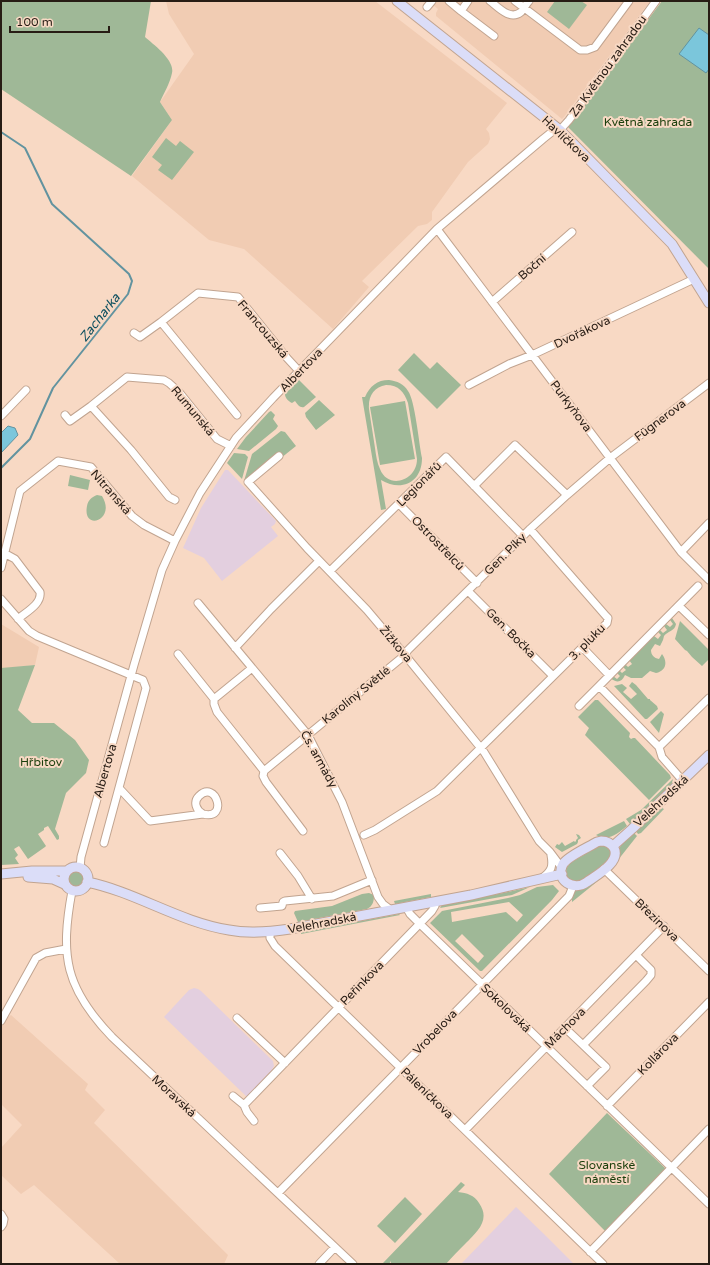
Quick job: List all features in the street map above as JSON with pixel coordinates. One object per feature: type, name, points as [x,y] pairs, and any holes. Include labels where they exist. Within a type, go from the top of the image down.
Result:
[{"type":"main road","name":"Havlíčkova","points":[[397,1],[560,130],[672,244],[709,303]]},
{"type":"main road","name":"Velehradská","points":[[612,846],[709,755]]},
{"type":"main road","points":[[601,841],[609,843],[612,846],[615,850],[615,858],[611,864],[582,885],[573,886],[565,882],[562,871],[565,862],[601,841]]},
{"type":"main road","points":[[1,874],[53,879],[64,884],[72,891],[79,891],[83,889],[87,882],[86,872],[80,868],[73,867],[67,871],[64,877],[64,884]]},
{"type":"main road","points":[[1,874],[26,871],[67,871]]},
{"type":"main road","name":"Velehradská","points":[[87,882],[110,888],[209,926],[241,932],[270,932],[435,902],[541,880],[562,871]]},
{"type":"street","points":[[427,7],[432,1]]},
{"type":"street","points":[[449,1],[494,36]]},
{"type":"street","points":[[461,11],[468,1]]},
{"type":"street","points":[[490,1],[508,14],[512,15],[521,12],[529,1]]},
{"type":"street","points":[[515,1],[580,50],[587,50],[595,47],[629,1]]},
{"type":"street","name":"Za Květnou zahradou","points":[[560,130],[569,120],[656,1]]},
{"type":"street","name":"Albertova","points":[[80,868],[81,857],[162,570],[200,493],[236,438],[437,229],[543,139],[553,131],[560,130]]},
{"type":"street","name":"Purkyňova","points":[[437,229],[681,552],[708,576]]},
{"type":"street","name":"Boční","points":[[492,302],[572,232]]},
{"type":"street","name":"Dvořákova","points":[[469,385],[509,364],[532,355],[694,279]]},
{"type":"street","name":"Francouzská","points":[[134,333],[140,337],[198,293],[238,297],[299,371]]},
{"type":"street","points":[[161,322],[237,415]]},
{"type":"street","name":"Rumunská","points":[[65,415],[70,421],[128,377],[164,380],[179,392],[217,439],[231,446]]},
{"type":"street","name":"Fügnerova","points":[[610,458],[709,383]]},
{"type":"street","points":[[1,416],[26,390]]},
{"type":"street","points":[[91,406],[132,450],[168,497],[175,500]]},
{"type":"street","points":[[474,486],[515,445],[567,495]]},
{"type":"street","name":"Žižkova","points":[[279,456],[248,482],[319,561],[367,610],[481,748],[490,760],[539,841],[550,852],[562,871]]},
{"type":"street","name":"Legionářů","points":[[330,571],[446,457],[523,536]]},
{"type":"street","name":"Gen. Píky","points":[[405,655],[408,650],[530,529],[610,458]]},
{"type":"street","name":"Nitranská","points":[[1,568],[20,491],[58,461],[91,467],[132,516],[144,525],[175,541]]},
{"type":"street","name":"Ostrostřelců","points":[[399,504],[477,583]]},
{"type":"street","points":[[681,552],[709,523]]},
{"type":"street","name":"3. pluku","points":[[364,835],[375,830],[437,791],[606,625],[608,618],[530,529]]},
{"type":"street","points":[[4,553],[15,559],[40,592],[41,597],[38,602],[18,619]]},
{"type":"street","points":[[235,648],[271,608],[319,561]]},
{"type":"street","points":[[579,706],[698,586]]},
{"type":"street","name":"Gen. Bočka","points":[[468,591],[554,676]]},
{"type":"street","points":[[1,599],[29,631],[37,636],[132,675]]},
{"type":"street","name":"Čs. armády","points":[[198,603],[308,735],[342,802],[378,897]]},
{"type":"street","points":[[679,606],[709,635]]},
{"type":"street","points":[[583,648],[610,675]]},
{"type":"street","points":[[178,654],[214,699],[217,712],[264,771],[263,776],[266,782],[303,831]]},
{"type":"street","name":"Karolíny Světlé","points":[[264,771],[405,655]]},
{"type":"street","points":[[214,699],[252,668]]},
{"type":"street","name":"Albertova","points":[[104,843],[146,688],[143,680],[132,675]]},
{"type":"street","points":[[599,686],[659,747],[662,757],[683,781]]},
{"type":"street","points":[[659,747],[709,698]]},
{"type":"street","points":[[119,788],[150,821],[203,814]]},
{"type":"street","points":[[550,852],[561,857],[571,858]]},
{"type":"street","points":[[541,880],[551,869],[552,863],[550,852]]},
{"type":"street","points":[[280,853],[298,876],[312,899]]},
{"type":"street","name":"Březinova","points":[[604,869],[709,971]]},
{"type":"street","points":[[260,908],[282,906],[283,902],[285,901],[333,896],[372,880]]},
{"type":"street","name":"Vrobelova","points":[[278,1193],[569,896],[573,886]]},
{"type":"street","name":"Moravská","points":[[72,891],[66,929],[68,966],[79,996],[93,1016],[112,1037],[354,1264]]},
{"type":"street","points":[[378,897],[383,904],[391,910]]},
{"type":"street","points":[[369,914],[375,909],[378,897]]},
{"type":"street","name":"Peřinkova","points":[[244,1105],[420,924],[432,911],[435,906],[435,902]]},
{"type":"street","name":"Sokolovská","points":[[406,907],[420,924],[607,1106]]},
{"type":"street","name":"Máchova","points":[[465,1130],[664,926]]},
{"type":"street","name":"Páleníčkova","points":[[270,932],[270,938],[275,946],[601,1263]]},
{"type":"street","points":[[2,1016],[36,958],[45,952],[66,949]]},
{"type":"street","points":[[583,1045],[651,975],[651,970],[636,955]]},
{"type":"street","name":"Kollárova","points":[[607,1106],[709,1002]]},
{"type":"street","points":[[237,1018],[285,1063]]},
{"type":"street","points":[[565,1028],[606,1067],[587,1086]]},
{"type":"street","points":[[232,1096],[244,1105],[254,1121]]},
{"type":"street","points":[[607,1106],[709,1204]]},
{"type":"street","points":[[590,1252],[709,1130]]},
{"type":"street","points":[[1,1214],[4,1219],[1,1227]]},
{"type":"street","points":[[319,1264],[335,1247]]},
{"type":"shaded area","points":[[166,1],[375,1],[507,103],[486,129],[489,133],[490,139],[488,144],[468,162],[432,212],[432,220],[427,224],[418,226],[362,281],[369,287],[333,329],[244,249],[209,240],[132,176],[172,120],[160,102],[194,54],[169,14]]},
{"type":"shaded area","points":[[428,1],[650,1],[562,119],[436,16],[438,9]]},
{"type":"shaded area","points":[[225,470],[228,470],[276,521],[271,527],[278,536],[222,581],[204,558],[183,548],[201,508]]},
{"type":"shaded area","points":[[1,624],[39,647],[35,665],[1,669]]},
{"type":"shaded area","points":[[194,988],[201,991],[273,1061],[274,1066],[272,1070],[247,1097],[164,1017],[189,990]]},
{"type":"shaded area","points":[[11,1015],[88,1084],[85,1090],[105,1110],[94,1123],[228,1255],[224,1264],[120,1264],[34,1185],[21,1194],[1,1175],[1,1148],[22,1125],[1,1104],[1,1025],[3,1021]]},
{"type":"shaded area","points":[[516,1207],[546,1236],[574,1264],[461,1264]]},
{"type":"green space","points":[[1,1],[151,1],[145,37],[163,53],[172,68],[170,80],[160,102],[172,120],[131,176],[1,89]]},
{"type":"green space","points":[[555,1],[581,1],[587,5],[569,29],[547,12]]},
{"type":"green space","name":"Květná zahrada","points":[[662,1],[709,1],[709,269],[568,127]]},
{"type":"green space","points":[[166,138],[176,146],[180,141],[194,152],[172,180],[158,170],[162,165],[152,157]]},
{"type":"green space","points":[[414,353],[430,369],[437,362],[461,385],[437,409],[398,370]]},
{"type":"green space","points":[[299,380],[316,397],[304,407],[300,407],[295,401],[292,403],[285,395]]},
{"type":"green space","points":[[385,380],[392,380],[400,383],[404,386],[410,396],[415,412],[422,458],[421,467],[418,474],[409,483],[396,485],[389,484],[381,480],[386,509],[381,510],[362,397],[365,397],[374,384]],"holes":[[[391,385],[400,390],[408,403],[417,459],[416,467],[412,473],[402,480],[395,481],[384,476],[379,467],[369,409],[371,396],[375,390],[382,386]]]},
{"type":"green space","points":[[319,400],[335,415],[316,430],[306,417],[305,413]]},
{"type":"green space","points":[[405,401],[415,459],[380,465],[370,407]]},
{"type":"green space","points":[[271,411],[275,415],[273,419],[278,426],[276,429],[249,451],[237,449],[246,437]]},
{"type":"green space","points":[[281,431],[285,432],[296,446],[245,482],[244,481],[252,454]]},
{"type":"green space","points":[[234,453],[245,454],[248,457],[242,479],[227,463]]},
{"type":"green space","points":[[70,475],[90,480],[88,490],[68,486]]},
{"type":"green space","points":[[97,495],[102,496],[105,504],[105,511],[103,517],[94,521],[89,519],[87,514],[87,506],[90,499]]},
{"type":"green space","points":[[672,618],[676,624],[673,630],[664,636],[660,646],[655,644],[651,650],[652,655],[656,658],[659,659],[662,654],[664,657],[665,666],[662,670],[656,673],[650,671],[642,678],[631,678],[625,675],[622,680],[615,681],[610,678],[613,676],[617,679],[620,676],[617,673],[619,670],[622,673],[626,670],[623,667],[625,664],[628,667],[632,664],[629,660],[654,636],[658,639],[661,635],[658,632],[660,630],[663,633],[667,630],[664,626],[666,624],[670,627],[673,624],[670,620]]},
{"type":"green space","points":[[680,621],[709,650],[709,659],[702,666],[675,639]]},
{"type":"green space","name":"Hřbitov","points":[[35,665],[18,710],[32,723],[54,723],[75,740],[89,760],[86,773],[66,793],[55,829],[59,839],[57,840],[48,826],[38,834],[46,846],[45,847],[28,859],[19,846],[14,849],[18,855],[15,858],[19,864],[1,865],[1,668]]},
{"type":"green space","points":[[632,682],[657,706],[658,709],[647,719],[645,719],[614,686],[622,684],[627,688],[623,692],[631,699],[637,694],[629,686]]},
{"type":"green space","points":[[595,700],[598,700],[630,733],[629,737],[631,739],[635,738],[670,775],[671,778],[649,800],[585,735],[589,728],[578,717]]},
{"type":"green space","points":[[661,711],[664,714],[659,733],[650,722]]},
{"type":"green space","points":[[673,779],[672,784],[630,824],[626,819],[641,810]]},
{"type":"green space","points":[[662,808],[664,809],[641,833],[638,834],[636,831]]},
{"type":"green space","points":[[624,821],[627,826],[613,836],[605,838],[596,835]]},
{"type":"green space","points":[[634,833],[637,836],[618,860],[621,845]]},
{"type":"green space","points":[[576,834],[581,838],[578,840],[577,844],[562,852],[555,847],[557,844],[559,845],[562,842],[565,846],[574,841],[575,842],[578,838]]},
{"type":"green space","points":[[604,845],[609,848],[612,854],[608,861],[580,882],[571,881],[567,877],[566,869],[570,863],[599,846]]},
{"type":"green space","points":[[76,870],[82,873],[85,879],[82,885],[76,888],[70,885],[67,879],[70,873]]},
{"type":"green space","points":[[604,876],[572,902],[572,897],[575,891]]},
{"type":"green space","points":[[553,885],[559,891],[482,971],[480,971],[430,923],[442,911],[520,895],[537,887]],"holes":[[[509,902],[523,915],[517,922],[506,912],[452,922],[451,912]],[[462,934],[484,956],[478,963],[455,941]]]},
{"type":"green space","points":[[530,887],[512,895],[440,908],[442,905]]},
{"type":"green space","points":[[369,893],[374,895],[374,899],[372,905],[367,909],[298,922],[294,913],[295,911],[332,906],[362,894]]},
{"type":"green space","points":[[431,894],[431,897],[395,904],[394,901]]},
{"type":"green space","points":[[400,915],[301,934],[301,932]]},
{"type":"green space","name":"Slovanské náměstí","points":[[607,1113],[666,1169],[605,1231],[549,1174]]},
{"type":"green space","points":[[461,1182],[465,1185],[458,1192],[473,1196],[477,1200],[484,1215],[478,1230],[456,1254],[446,1264],[391,1264],[391,1261],[389,1264],[384,1264],[383,1263]]},
{"type":"green space","points":[[405,1197],[422,1214],[395,1243],[377,1226]]},
{"type":"water","points":[[699,28],[709,35],[709,69],[706,73],[679,54]]},
{"type":"water","points":[[8,426],[15,428],[18,435],[1,453],[1,433]]},
{"type":"waterway","name":"Zacharka","points":[[1,132],[25,148],[52,204],[129,274],[132,281],[128,294],[53,388],[30,439],[1,468]]}]
